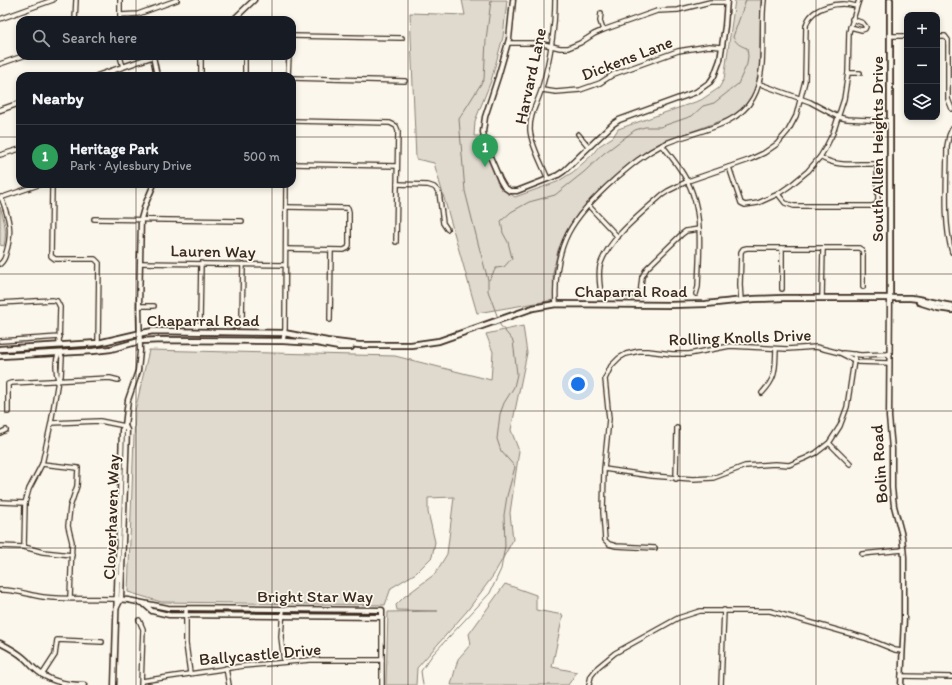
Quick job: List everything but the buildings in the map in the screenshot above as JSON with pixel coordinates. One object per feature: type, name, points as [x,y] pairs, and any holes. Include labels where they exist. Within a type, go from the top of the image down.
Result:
[{"type":"main road","name":"South Allen Heights Drive","points":[[890,0],[890,298]]},
{"type":"main road","name":"Chaparral Road","points":[[0,356],[107,349],[140,341],[162,340],[312,342],[343,347],[359,345],[423,344],[439,341],[540,306],[556,304],[670,305],[706,304],[741,300],[784,298],[910,298],[935,304],[952,306]]},
{"type":"main road","name":"Chaparral Road","points":[[910,298],[938,308],[952,310]]},
{"type":"main road","name":"Chaparral Road","points":[[0,348],[98,343],[140,333],[153,332],[284,333],[359,345]]},
{"type":"main road","points":[[59,345],[60,353]]},
{"type":"street","points":[[0,19],[53,0]]},
{"type":"street","points":[[76,0],[76,16]]},
{"type":"street","points":[[120,0],[120,15],[138,14],[165,2],[177,0]]},
{"type":"street","points":[[238,16],[254,0]]},
{"type":"street","points":[[508,43],[539,44],[568,48],[603,30],[657,11],[678,10],[710,2],[727,1],[719,66],[714,76],[706,85],[700,90],[687,96],[619,120],[564,171],[517,191],[510,191],[504,187],[500,180],[486,147],[483,132],[485,117],[508,43],[513,0]]},
{"type":"street","name":"Harvard Lane","points":[[548,179],[530,131],[532,116],[542,90],[552,47],[555,0]]},
{"type":"street","points":[[556,304],[556,276],[563,243],[575,221],[588,205],[627,168],[643,156],[662,145],[735,118],[746,109],[754,98],[762,77],[764,0]]},
{"type":"street","points":[[729,167],[742,204],[745,205],[758,203],[778,194],[797,181],[820,157],[833,133],[844,99],[848,73],[848,43],[850,27],[859,0]]},
{"type":"street","points":[[699,229],[682,234],[647,268],[642,277],[640,295],[601,294],[599,280],[600,267],[604,257],[618,237],[662,195],[688,181],[750,160],[777,144],[788,131],[796,116],[805,81],[806,26],[808,19],[813,13],[833,6],[845,4],[856,6]]},
{"type":"street","points":[[600,13],[600,21],[603,30]]},
{"type":"street","points":[[850,27],[862,30],[866,27],[863,23],[852,19]]},
{"type":"street","points":[[296,36],[402,38]]},
{"type":"street","points":[[890,36],[904,36]]},
{"type":"street","points":[[940,36],[945,36],[948,40],[948,99],[952,109]]},
{"type":"street","name":"Dickens Lane","points":[[542,90],[556,92],[580,90],[600,83],[614,74],[678,51],[709,46],[722,47]]},
{"type":"street","points":[[0,64],[16,58]]},
{"type":"street","points":[[121,60],[123,67]]},
{"type":"street","points":[[111,71],[142,60]]},
{"type":"street","points":[[154,60],[156,72]]},
{"type":"street","points":[[201,60],[201,72]]},
{"type":"street","points":[[245,60],[245,72]]},
{"type":"street","points":[[288,72],[289,60]]},
{"type":"street","points":[[848,73],[860,74]]},
{"type":"street","points":[[296,78],[405,81]]},
{"type":"street","points":[[760,84],[810,102],[838,117],[847,120],[889,121]]},
{"type":"street","points":[[0,110],[16,104]]},
{"type":"street","points":[[296,121],[392,124],[396,126],[398,130],[396,242]]},
{"type":"street","points":[[952,129],[948,144],[947,201],[947,228],[952,252]]},
{"type":"street","points":[[578,134],[589,147]]},
{"type":"street","points":[[662,145],[688,181],[696,206],[699,229],[698,287],[696,294]]},
{"type":"street","points":[[0,156],[16,150]]},
{"type":"street","points":[[778,194],[785,203],[794,206],[872,206],[877,204],[878,165],[837,164],[826,161],[820,157]]},
{"type":"street","points":[[296,164],[397,166]]},
{"type":"street","points":[[397,184],[428,185],[434,187],[439,192],[443,223],[447,229]]},
{"type":"street","points":[[0,264],[4,259],[10,234],[8,216],[1,197],[29,188]]},
{"type":"street","points":[[52,188],[51,256],[55,259],[95,259],[99,263],[98,343]]},
{"type":"street","name":"Cloverhaven Way","points":[[114,685],[122,430],[128,400],[138,371],[140,351],[139,306],[141,219],[152,188]]},
{"type":"street","points":[[283,341],[286,188]]},
{"type":"street","points":[[588,205],[618,237]]},
{"type":"street","points":[[286,207],[345,207],[348,209],[349,245],[347,249],[344,250],[286,249]]},
{"type":"street","points":[[94,219],[242,221]]},
{"type":"street","points":[[741,300],[741,252],[743,249],[747,248],[857,248],[862,250],[863,253],[863,287]]},
{"type":"street","points":[[782,248],[782,289]]},
{"type":"street","points":[[822,298],[823,248]]},
{"type":"street","points":[[330,320],[331,250]]},
{"type":"street","name":"Lauren Way","points":[[140,263],[285,265]]},
{"type":"street","points":[[200,320],[201,264]]},
{"type":"street","points":[[242,320],[243,264]]},
{"type":"street","name":"Bolin Road","points":[[890,298],[889,363],[892,488],[894,506],[902,537],[903,550],[904,595],[901,685]]},
{"type":"street","points":[[0,303],[57,301],[60,307],[59,345]]},
{"type":"street","points":[[139,306],[154,306]]},
{"type":"street","points":[[0,341],[60,337]]},
{"type":"street","name":"Rolling Knolls Drive","points":[[604,469],[609,419],[606,377],[608,370],[614,362],[632,351],[648,350],[672,354],[690,354],[730,346],[776,349],[816,347],[840,353],[878,355],[889,354]]},
{"type":"street","points":[[762,393],[768,387],[774,376],[776,349]]},
{"type":"street","points":[[24,547],[25,503],[29,489],[42,464],[58,380],[57,358],[60,353]]},
{"type":"street","name":"Rolling Knolls Drive","points":[[840,353],[858,362],[889,363]]},
{"type":"street","points":[[656,548],[611,546],[606,542],[603,512],[604,469],[676,479],[713,478],[746,466],[775,464],[788,465],[812,456],[828,443],[840,426],[846,412],[850,396],[855,354]]},
{"type":"street","points":[[878,355],[878,363]]},
{"type":"street","points":[[8,412],[8,384],[11,383],[110,378],[118,380]]},
{"type":"street","points":[[51,423],[100,421],[124,426]]},
{"type":"street","name":"Cloverhaven Way","points":[[117,607],[122,599],[127,430],[124,426]]},
{"type":"street","points":[[676,479],[677,428]]},
{"type":"street","points":[[0,433],[6,430]]},
{"type":"street","points":[[828,443],[850,464]]},
{"type":"street","points":[[42,464],[78,468],[77,486],[70,507],[68,526],[72,542],[70,598]]},
{"type":"street","points":[[0,502],[25,503]]},
{"type":"street","points":[[0,546],[24,547],[43,552],[72,555]]},
{"type":"street","points":[[862,554],[903,550]]},
{"type":"street","name":"Bright Star Way","points":[[0,590],[19,590],[42,597],[122,599],[168,608],[186,609],[382,610],[382,617],[282,615],[186,616],[169,615],[152,611],[144,604]]},
{"type":"street","points":[[186,609],[186,644],[190,673]]},
{"type":"street","points":[[283,609],[282,637],[284,662]]},
{"type":"street","points":[[720,685],[724,610]]},
{"type":"street","points":[[589,684],[593,673],[600,664],[626,646],[688,614],[700,611],[724,610],[774,612],[865,638],[895,650],[902,651]]},
{"type":"street","points":[[382,617],[382,685]]},
{"type":"street","points":[[139,620],[143,629],[141,683]]},
{"type":"street","points":[[42,674],[55,655],[57,640],[102,642]]},
{"type":"street","points":[[0,643],[9,647],[24,658],[42,674],[65,684],[84,685]]},
{"type":"street","name":"Ballycastle Drive","points":[[141,683],[190,673],[284,662],[310,660],[382,660]]},
{"type":"street","points":[[226,668],[229,685]]},
{"type":"street","points":[[901,676],[952,677]]},
{"type":"shaded area","points":[[462,0],[507,0],[503,37],[491,81],[475,121],[474,136],[480,136],[499,186],[515,197],[557,182],[573,172],[592,155],[599,146],[613,137],[618,129],[701,100],[719,88],[724,79],[735,0],[761,0],[759,75],[752,97],[745,107],[734,116],[658,144],[626,167],[578,213],[566,232],[558,250],[553,273],[554,300],[477,313],[434,163],[416,159],[410,13],[465,15]]},
{"type":"shaded area","points":[[0,207],[5,226],[4,246],[0,245]]},
{"type":"shaded area","points":[[523,326],[527,353],[511,430],[519,451],[510,513],[513,540],[493,576],[467,611],[417,668],[416,685],[386,685],[388,612],[438,611],[397,610],[396,605],[404,597],[435,574],[447,554],[454,497],[428,498],[428,512],[435,542],[432,557],[416,573],[391,588],[385,605],[161,602],[128,592],[135,411],[149,350],[395,356],[491,380],[493,352],[486,334]]},
{"type":"shaded area","points":[[505,584],[536,595],[536,610],[563,615],[552,667],[577,672],[568,685],[451,685],[458,659],[471,644],[469,634]]},
{"type":"waterway","points":[[491,0],[486,40],[484,79],[459,119],[465,191],[488,280],[488,291],[498,318]]},
{"type":"waterway","points":[[489,280],[496,268],[504,267],[512,258],[508,242],[503,233],[501,221],[511,212],[529,202],[555,195],[584,172],[603,154],[635,130],[645,127],[660,127],[692,116],[703,106],[714,103],[738,84],[747,64],[748,56],[747,48],[738,44],[733,37],[746,0]]},
{"type":"waterway","points":[[423,685],[421,671],[433,654],[490,593],[501,569],[505,546],[504,515],[507,496],[515,467],[501,451],[497,439],[500,414],[504,403],[514,387],[517,374],[513,341],[500,325],[499,321]]},
{"type":"place","name":"Heritage Park","points":[[485,167]]}]
